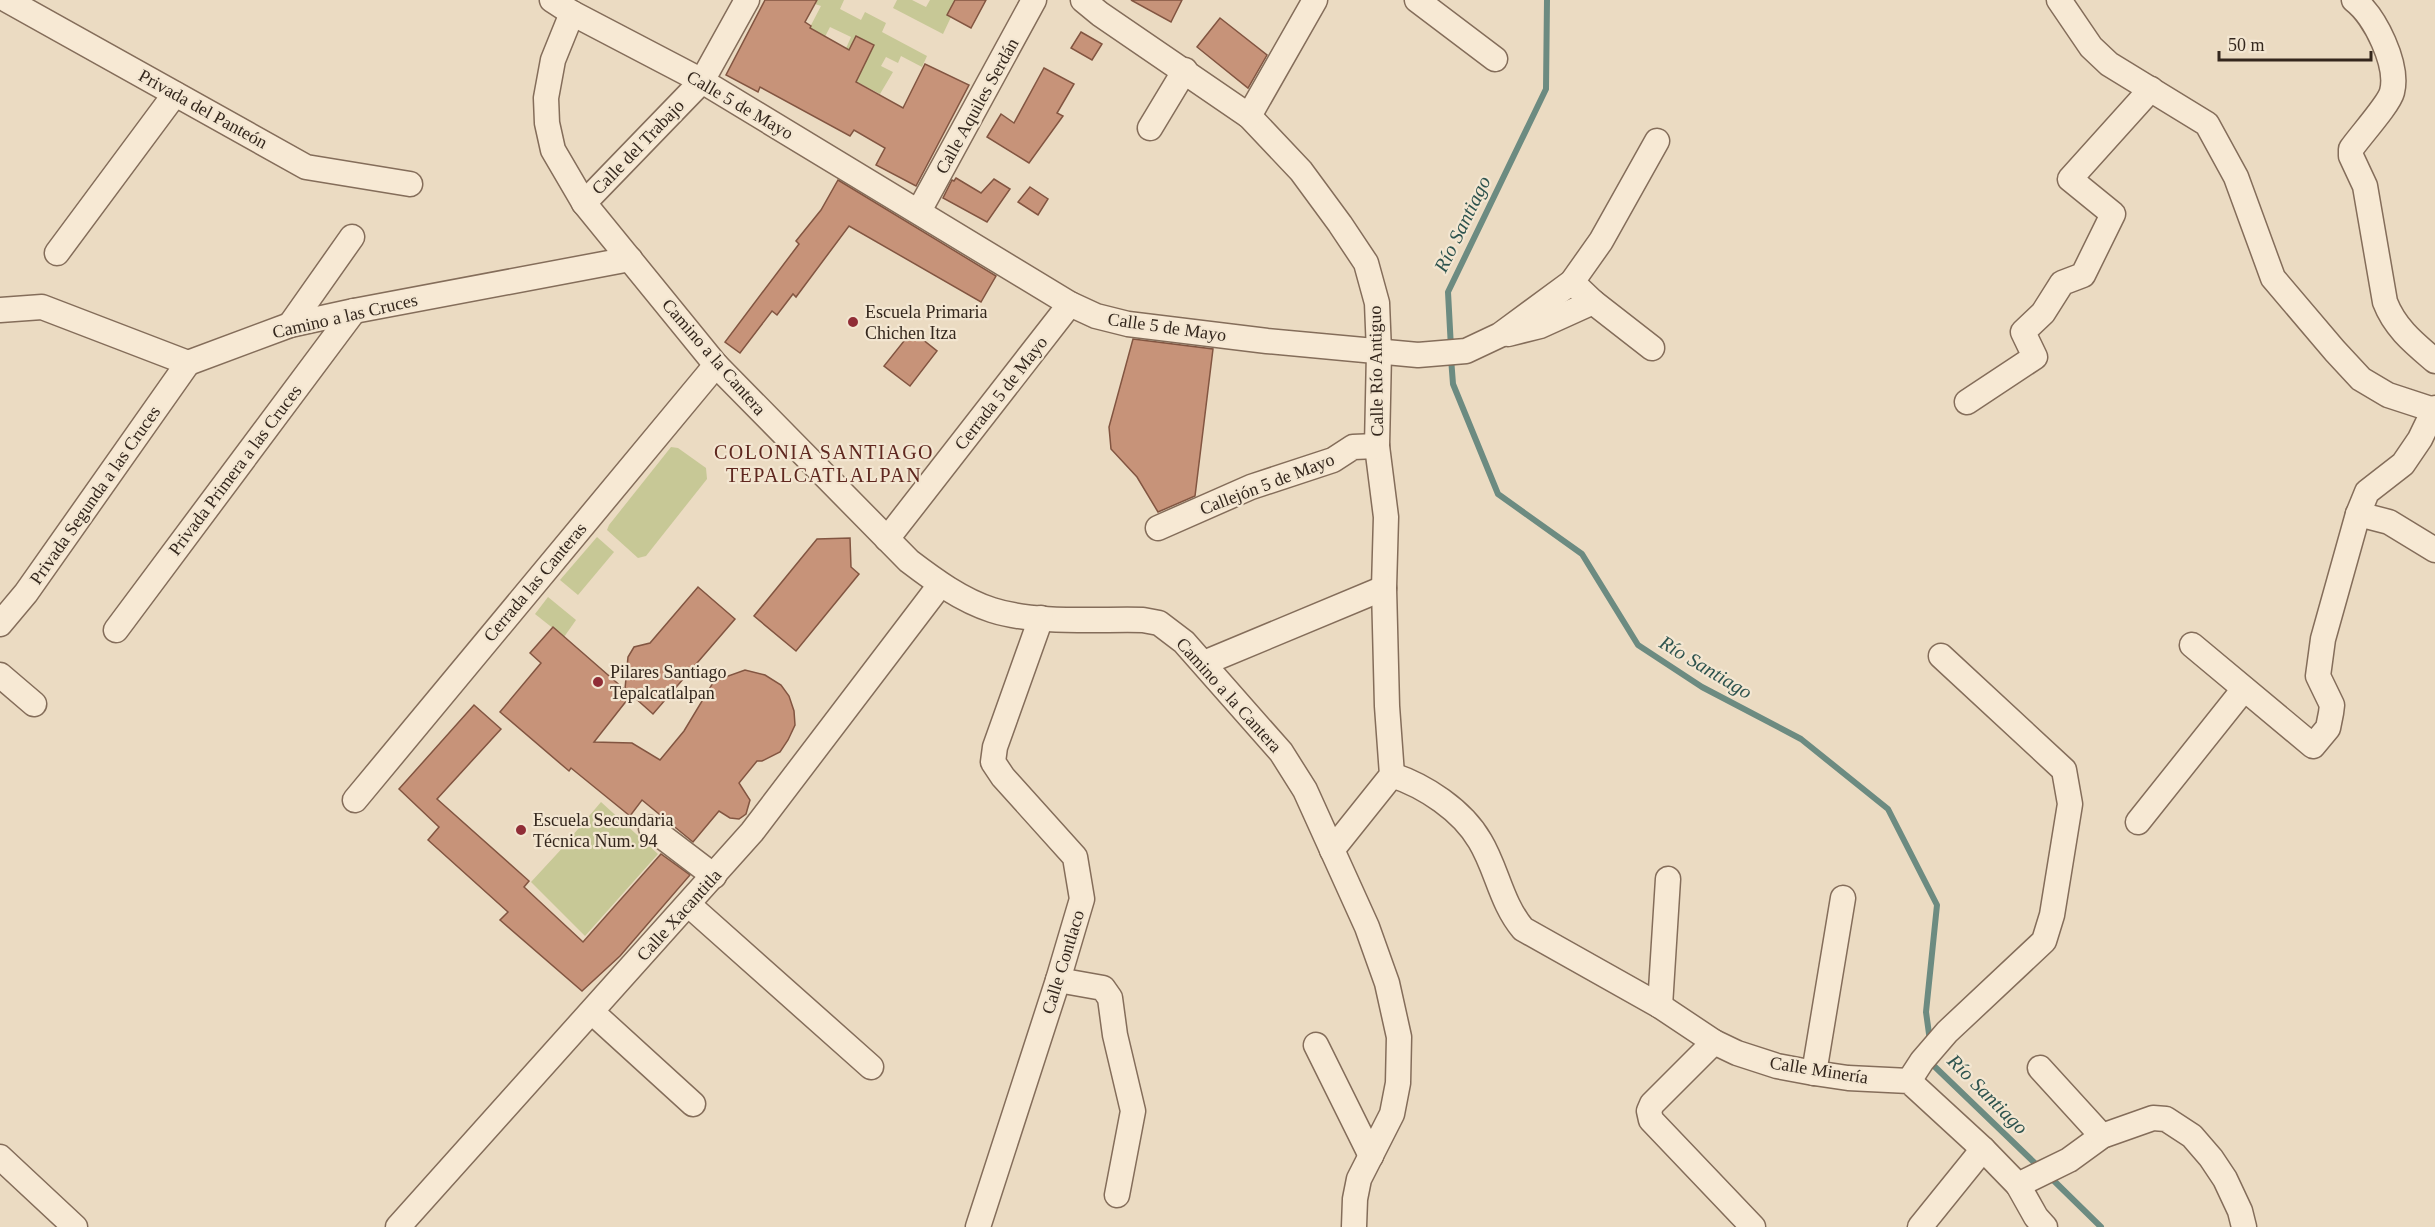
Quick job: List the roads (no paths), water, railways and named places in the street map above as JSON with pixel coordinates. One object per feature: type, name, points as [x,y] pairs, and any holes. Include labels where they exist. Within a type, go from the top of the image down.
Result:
[{"type":"street","name":"Privada del Panteón","points":[[7,0],[306,167],[410,184]]},
{"type":"street","name":"Calle 5 de Mayo","points":[[552,0],[572,13],[702,81],[1070,304],[1096,316],[1128,324],[1379,352],[1418,355],[1466,351],[1500,335],[1572,282],[1601,241],[1657,141]]},
{"type":"street","name":"Calle del Trabajo","points":[[584,203],[702,81],[747,0]]},
{"type":"street","name":"Calle Aquiles Serdán","points":[[919,211],[1034,0]]},
{"type":"street","name":"Calle Río Antiguo","points":[[1083,0],[1250,116],[1301,171],[1366,263],[1377,303],[1379,352],[1377,446],[1386,517],[1384,588],[1387,706],[1392,775]]},
{"type":"street","points":[[1250,116],[1315,0]]},
{"type":"street","points":[[1417,0],[1495,58]]},
{"type":"street","points":[[2059,0],[2091,47],[2109,64],[2207,124],[2236,177],[2273,278],[2314,328],[2361,379],[2388,395],[2434,409],[2420,439],[2403,464],[2367,492],[2358,514],[2323,639],[2318,676],[2332,705],[2328,728],[2313,746],[2192,645]]},
{"type":"street","points":[[2354,0],[2380,32],[2386,45],[2393,82],[2392,94],[2351,149],[2351,156],[2365,186],[2385,302],[2391,318],[2403,333],[2435,361]]},
{"type":"street","name":"Camino a la Cantera","points":[[572,13],[553,60],[546,98],[547,123],[553,150],[584,203],[716,365],[909,561],[940,585],[990,610],[1019,617],[1143,620],[1159,623],[1184,642],[1204,663],[1281,752],[1305,790],[1367,927],[1387,983],[1398,1037],[1398,1083],[1392,1114],[1357,1189],[1354,1227]]},
{"type":"street","points":[[1150,128],[1185,70]]},
{"type":"street","points":[[1967,402],[2035,357],[2023,332],[2043,313],[2062,283],[2083,275],[2113,214],[2070,179],[2151,89]]},
{"type":"street","points":[[57,253],[175,94]]},
{"type":"street","points":[[290,325],[352,237]]},
{"type":"street","name":"Camino a las Cruces","points":[[188,363],[290,325],[354,310],[630,259]]},
{"type":"street","points":[[1572,282],[1593,302],[1652,348]]},
{"type":"street","points":[[1500,335],[1540,326],[1593,302]]},
{"type":"street","name":"Cerrada 5 de Mayo","points":[[887,539],[1070,304]]},
{"type":"street","points":[[0,310],[42,308],[188,363]]},
{"type":"street","name":"Privada Primera a las Cruces","points":[[116,630],[354,310]]},
{"type":"street","name":"Privada Segunda a las Cruces","points":[[0,624],[26,593],[188,363]]},
{"type":"street","name":"Cerrada las Canteras","points":[[355,800],[716,365]]},
{"type":"street","name":"Callejón 5 de Mayo","points":[[1158,528],[1251,487],[1332,460],[1353,447],[1377,446]]},
{"type":"street","points":[[2358,514],[2389,522],[2435,550]]},
{"type":"street","name":"Calle Xacantitla","points":[[398,1227],[689,905],[752,832],[940,585]]},
{"type":"street","points":[[1204,663],[1384,588]]},
{"type":"street","name":"Calle Contlaco","points":[[978,1227],[1082,899],[1075,857],[1003,777],[993,762],[995,747],[1041,618]]},
{"type":"street","points":[[1941,656],[2064,770],[2070,804],[2052,915],[2043,941],[1947,1032],[1922,1061],[1909,1081],[1983,1149],[2018,1185],[2036,1217],[2045,1227]]},
{"type":"street","points":[[0,675],[34,704]]},
{"type":"street","points":[[2138,822],[2244,688]]},
{"type":"street","points":[[1332,850],[1392,775]]},
{"type":"street","name":"Calle Minería","points":[[1392,775],[1411,781],[1461,817],[1480,840],[1512,917],[1522,928],[1660,1006],[1714,1042],[1737,1053],[1777,1066],[1848,1078],[1909,1081]]},
{"type":"street","points":[[651,828],[714,876]]},
{"type":"street","points":[[1660,1006],[1668,879]]},
{"type":"street","points":[[1815,1073],[1843,898]]},
{"type":"street","points":[[689,905],[871,1067]]},
{"type":"street","points":[[1058,980],[1103,988],[1110,998],[1115,1035],[1133,1111],[1117,1195]]},
{"type":"street","points":[[592,1012],[693,1104]]},
{"type":"street","points":[[1714,1042],[1652,1104],[1649,1111],[1652,1120],[1754,1227]]},
{"type":"street","points":[[1316,1045],[1371,1156]]},
{"type":"street","points":[[2040,1068],[2102,1136]]},
{"type":"street","points":[[2018,1185],[2069,1160],[2102,1136],[2153,1118],[2166,1119],[2192,1136],[2211,1158],[2225,1179],[2240,1211],[2244,1227]]},
{"type":"street","points":[[1920,1227],[1983,1149]]},
{"type":"street","points":[[0,1157],[75,1227]]},
{"type":"waterway","name":"Río Santiago","points":[[1451,348],[1448,292],[1546,89],[1547,0]]},
{"type":"waterway","name":"Río Santiago","points":[[1451,358],[1453,384],[1498,494],[1582,554],[1638,645],[1702,687],[1801,739],[1888,809],[1937,905],[1926,1012],[1930,1041]]},
{"type":"waterway","name":"Río Santiago","points":[[1932,1060],[1933,1065],[2040,1168]]},
{"type":"waterway","name":"Río Santiago","points":[[2048,1175],[2101,1227]]},
{"type":"place","name":"Escuela Primaria Chichen Itza","points":[[853,322]]},
{"type":"place","name":"Pilares Santiago Tepalcatlalpan","points":[[598,682]]},
{"type":"place","name":"Escuela Secundaria Técnica Num. 94","points":[[521,830]]},
{"type":"district","name":"COLONIA SANTIAGO TEPALCATLALPAN","points":[[824,464]]}]
